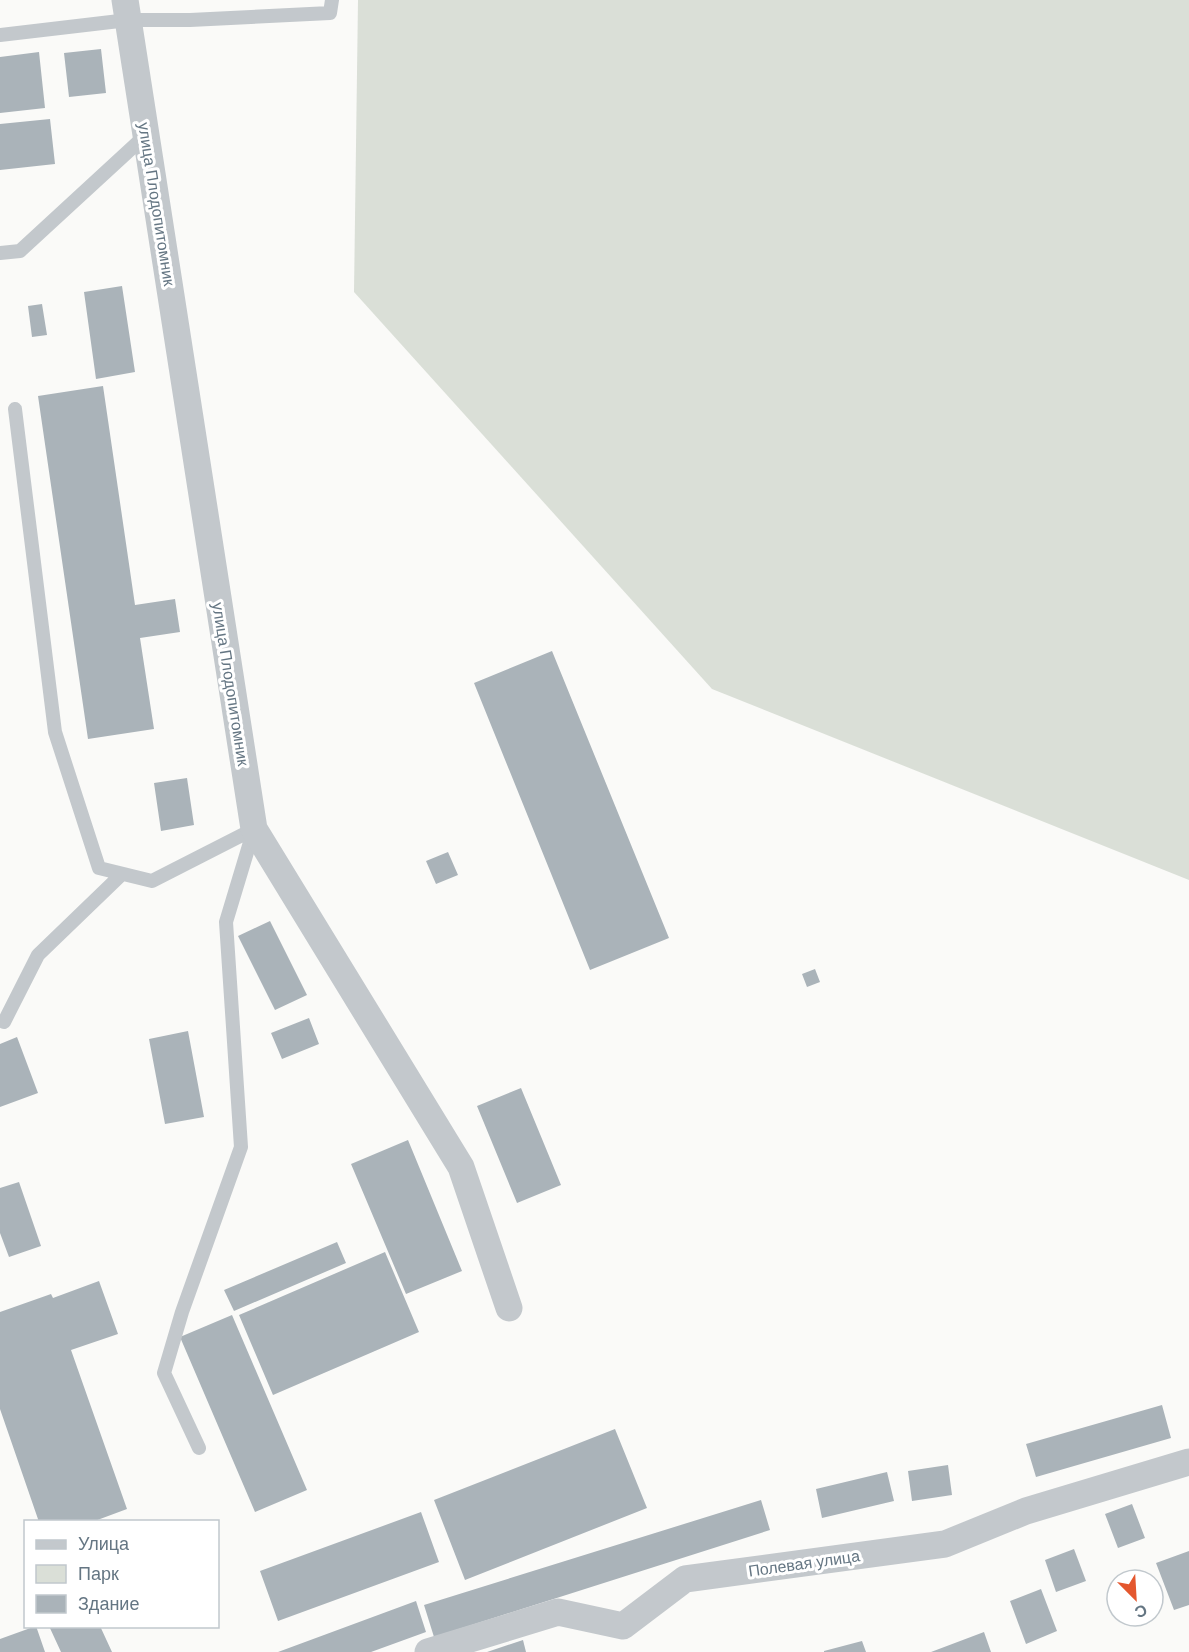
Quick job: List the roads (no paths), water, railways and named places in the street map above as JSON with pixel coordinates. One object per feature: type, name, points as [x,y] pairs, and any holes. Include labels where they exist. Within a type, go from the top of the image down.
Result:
[{"type":"street","name":"улица Плодопитомник","points":[[127,10],[254,829],[461,1167],[509,1308]]},
{"type":"street","name":"Полевая улица","points":[[428,1652],[558,1612],[623,1626],[685,1579],[945,1544],[1026,1511],[1189,1462]]},
{"type":"lane","points":[[0,35],[127,10],[190,20],[330,13],[333,0]]},
{"type":"lane","points":[[0,253],[20,251],[146,135]]},
{"type":"lane","points":[[15,409],[55,732],[99,868],[152,881],[254,829]]},
{"type":"lane","points":[[199,1448],[164,1373],[182,1312],[241,1147],[226,922],[254,829]]},
{"type":"lane","points":[[4,1022],[38,955],[122,874]]}]
